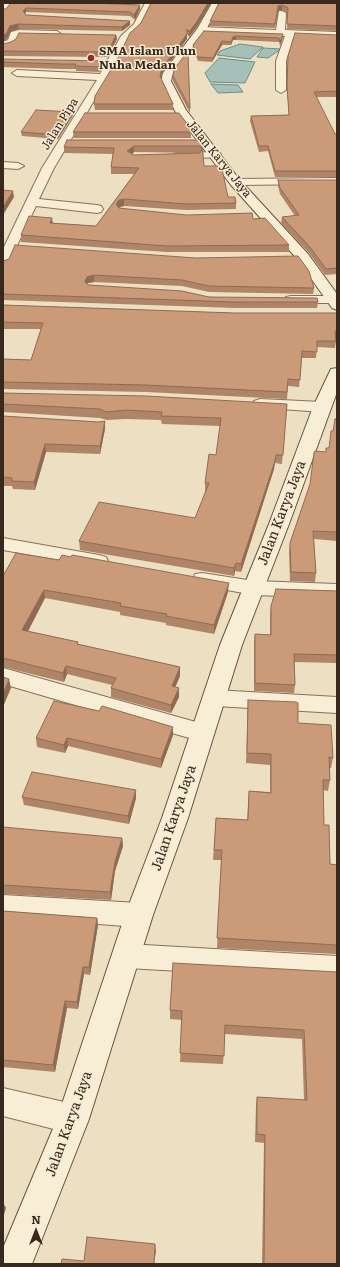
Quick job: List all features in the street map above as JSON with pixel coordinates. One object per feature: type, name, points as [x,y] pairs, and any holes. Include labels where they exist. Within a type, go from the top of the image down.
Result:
[{"type":"main road","name":"Jalan Karya Jaya","points":[[216,3],[201,30],[168,73],[166,81],[183,114],[216,155],[235,182],[266,214],[303,257],[334,308]]},
{"type":"main road","name":"Jalan Karya Jaya","points":[[14,1264],[73,1119],[140,915],[175,818],[215,698],[230,645],[254,588],[322,407],[337,373]]},
{"type":"street","points":[[3,10],[10,3]]},
{"type":"street","points":[[122,37],[137,25],[148,4]]},
{"type":"street","name":"Jalan Pipa","points":[[3,262],[48,168],[64,142],[86,114],[103,77],[112,62],[136,8],[148,4]]},
{"type":"street","points":[[280,33],[282,13]]},
{"type":"street","points":[[201,30],[337,36]]},
{"type":"street","points":[[7,43],[14,34],[19,32],[64,34]]},
{"type":"street","points":[[281,90],[281,61],[290,34]]},
{"type":"street","points":[[7,43],[58,42]]},
{"type":"street","points":[[98,62],[112,62]]},
{"type":"street","points":[[17,73],[103,77]]},
{"type":"street","points":[[167,114],[183,114]]},
{"type":"street","points":[[64,142],[80,142]]},
{"type":"street","points":[[189,142],[205,142]]},
{"type":"street","points":[[164,156],[216,155]]},
{"type":"street","points":[[3,165],[18,166]]},
{"type":"street","points":[[235,182],[337,181]]},
{"type":"street","points":[[32,202],[98,209]]},
{"type":"street","points":[[250,215],[266,214]]},
{"type":"street","points":[[11,246],[27,247]]},
{"type":"street","points":[[288,257],[303,257]]},
{"type":"street","points":[[279,300],[334,308]]},
{"type":"street","points":[[242,403],[322,407]]},
{"type":"street","points":[[3,544],[113,563]]},
{"type":"street","points":[[183,576],[254,588],[337,591]]},
{"type":"street","points":[[3,676],[203,733]]},
{"type":"street","points":[[215,698],[337,705]]},
{"type":"street","points":[[3,906],[140,915]]},
{"type":"street","points":[[127,956],[337,968]]},
{"type":"street","points":[[3,1102],[73,1119]]},
{"type":"water","points":[[240,44],[263,47],[250,59],[217,55],[220,51]]},
{"type":"water","points":[[263,48],[281,49],[268,58],[257,57]]},
{"type":"water","points":[[219,58],[255,62],[245,83],[210,82],[205,73]]},
{"type":"water","points":[[211,84],[238,85],[243,92],[218,93]]},
{"type":"building","points":[[11,3],[93,3],[140,5],[134,15],[130,12],[26,8],[23,11],[26,15],[130,21],[122,27],[18,24],[10,26],[6,34],[3,35],[3,9],[6,9]]},
{"type":"building","points":[[151,3],[208,3],[189,32],[187,29],[187,34],[162,68],[160,76],[173,104],[94,104],[95,96],[118,58],[130,33],[141,23]]},
{"type":"building","points":[[219,3],[337,3],[337,26],[287,24],[288,8],[282,5],[278,6],[275,24],[210,21]]},
{"type":"building","points":[[204,31],[283,34],[280,42],[279,38],[236,36],[233,37],[231,42],[222,41],[213,58],[198,57],[193,45]]},
{"type":"building","points":[[19,33],[116,35],[108,52],[3,51],[3,44],[16,39]]},
{"type":"building","points":[[295,33],[337,35],[337,91],[314,92],[335,134],[337,134],[337,171],[275,171],[268,146],[259,146],[251,116],[289,115],[287,86],[288,56]]},
{"type":"building","points":[[188,51],[190,108],[173,76],[174,69]]},
{"type":"building","points":[[3,59],[103,61],[99,67],[75,66],[76,64],[3,62]]},
{"type":"building","points":[[36,110],[73,112],[58,135],[21,132]]},
{"type":"building","points":[[85,113],[179,113],[191,129],[191,132],[73,132]]},
{"type":"building","points":[[67,140],[200,140],[202,143],[204,166],[220,166],[228,197],[235,197],[236,203],[186,204],[124,199],[119,200],[116,204],[119,208],[186,215],[252,213],[253,219],[265,218],[289,245],[167,246],[21,235],[29,216],[52,218],[50,223],[96,226],[139,168],[111,167],[114,148],[64,147]],"holes":[[[134,146],[200,146],[202,149],[200,153],[134,155],[127,151]]]},
{"type":"building","points":[[278,180],[337,180],[337,268],[326,269],[310,247],[282,217],[299,215],[280,188]]},
{"type":"building","points":[[3,190],[13,191],[3,207]]},
{"type":"building","points":[[15,245],[196,258],[298,256],[309,271],[314,288],[209,286],[182,280],[94,275],[87,277],[85,282],[89,285],[182,291],[209,297],[317,298],[318,302],[235,302],[3,294],[3,261],[9,259]]},
{"type":"building","points":[[3,305],[235,313],[337,313],[337,331],[335,331],[336,341],[317,341],[317,352],[302,351],[300,380],[288,379],[287,392],[146,385],[3,382],[3,359],[31,360],[43,323],[3,322]]},
{"type":"building","points":[[3,393],[146,396],[287,404],[283,455],[276,455],[241,564],[236,563],[234,568],[79,541],[99,502],[195,518],[209,483],[205,483],[209,454],[216,455],[221,418],[161,416],[162,412],[126,410],[106,412],[100,409],[3,404]]},
{"type":"building","points":[[3,416],[99,422],[105,421],[100,446],[45,444],[34,482],[12,481],[12,478],[3,477]]},
{"type":"building","points":[[335,419],[337,419],[337,532],[313,531],[316,573],[291,572],[290,543],[310,484],[314,453],[315,451],[326,452],[326,448],[329,448],[331,431],[333,431]]},
{"type":"building","points":[[16,553],[59,560],[62,555],[71,557],[72,555],[229,583],[214,625],[166,616],[167,614],[120,606],[121,603],[44,590],[22,630],[180,667],[172,686],[179,688],[171,705],[111,688],[116,678],[66,666],[63,673],[3,658],[3,576]]},
{"type":"building","points":[[276,589],[337,591],[337,655],[294,654],[295,685],[255,683],[255,634],[271,635],[271,606]]},
{"type":"building","points":[[3,677],[9,679],[3,694]]},
{"type":"building","points":[[248,700],[296,702],[298,703],[298,723],[331,725],[333,758],[329,757],[330,780],[323,780],[324,825],[329,825],[330,864],[337,865],[337,945],[217,938],[222,850],[214,850],[216,818],[248,820],[249,791],[271,793],[271,754],[247,753]]},
{"type":"building","points":[[54,701],[99,711],[102,706],[173,727],[161,759],[67,738],[64,745],[36,738]]},
{"type":"building","points":[[32,772],[136,790],[128,816],[22,797]]},
{"type":"building","points":[[3,827],[122,838],[115,862],[110,892],[3,885]]},
{"type":"building","points":[[3,911],[97,918],[89,967],[83,967],[77,1002],[65,1001],[53,1065],[3,1060]]},
{"type":"building","points":[[173,963],[337,972],[337,1264],[264,1264],[265,1135],[257,1134],[257,1097],[307,1100],[304,1030],[225,1025],[224,1056],[180,1053],[182,1011],[170,1010]]},
{"type":"building","points":[[87,1237],[155,1244],[154,1264],[61,1264],[62,1259],[84,1261]]},
{"type":"place","name":"SMA Islam Ulun Nuha Medan","points":[[91,58]]}]
